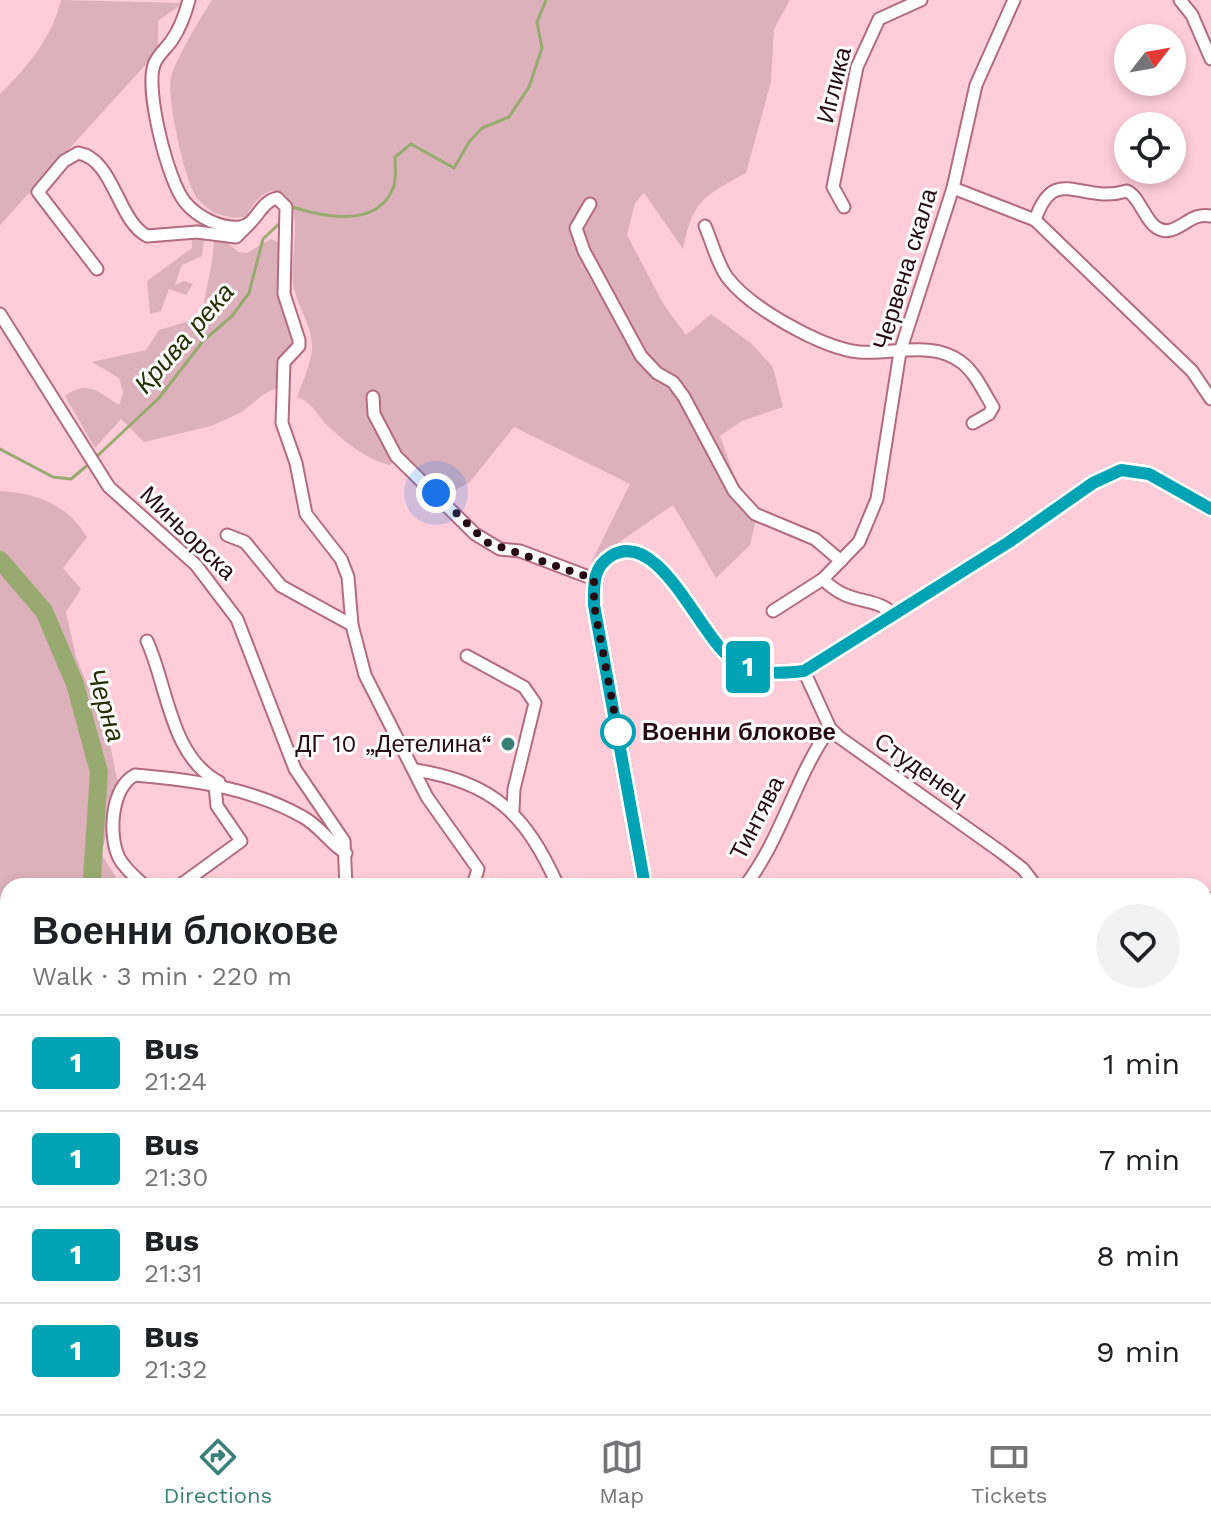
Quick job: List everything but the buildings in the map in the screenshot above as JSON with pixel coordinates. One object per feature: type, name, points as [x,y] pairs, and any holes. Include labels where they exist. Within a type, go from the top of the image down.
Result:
[{"type":"street","points":[[189,0],[183,20],[153,67],[154,100],[163,144],[183,201],[194,211],[221,224],[238,227],[250,222]]},
{"type":"street","name":"Иглика","points":[[844,207],[833,187],[857,67],[879,19],[921,0]]},
{"type":"street","name":"Червена скала","points":[[773,611],[823,579],[859,542],[877,499],[900,352],[953,188],[976,85],[1014,0]]},
{"type":"street","points":[[1180,0],[1192,15],[1211,59]]},
{"type":"street","points":[[97,269],[38,192],[64,161],[78,153],[88,156],[102,171],[135,227],[147,236],[208,232],[236,237],[270,199],[277,198],[286,207],[284,294],[299,346],[284,362],[282,423],[296,463],[306,514],[341,559],[348,577],[352,625],[365,675],[431,805],[478,869],[476,878]]},
{"type":"street","points":[[953,188],[1035,220],[1192,371],[1211,399]]},
{"type":"street","points":[[1035,220],[1043,198],[1053,189],[1066,188],[1106,197],[1127,191],[1136,195],[1148,220],[1159,229],[1170,230],[1198,214],[1211,216]]},
{"type":"street","points":[[590,204],[576,228],[584,251],[641,356],[657,373],[673,382],[684,397],[734,491],[755,514],[815,539],[841,561]]},
{"type":"street","points":[[705,226],[725,274],[741,294],[792,328],[856,352],[900,352],[909,348],[947,354],[964,363],[993,407],[989,414],[973,423]]},
{"type":"street","name":"Миньорска","points":[[0,314],[97,471],[120,499],[196,565],[237,619],[295,769],[338,830],[346,853],[346,878]]},
{"type":"street","points":[[373,397],[374,414],[396,456],[475,534],[500,549],[520,551],[594,579]]},
{"type":"street","points":[[644,878],[594,605],[594,579],[605,560],[625,550],[638,550],[671,580],[712,640],[731,659],[751,669],[775,674],[804,671],[1009,542],[1093,483],[1121,470],[1149,474],[1211,509]]},
{"type":"street","points":[[227,535],[245,542],[281,586],[352,625]]},
{"type":"street","points":[[823,579],[846,598],[879,605],[894,615]]},
{"type":"street","points":[[147,641],[169,709],[195,763],[206,775],[230,789]]},
{"type":"street","points":[[467,656],[524,687],[535,703],[514,789],[513,810]]},
{"type":"street","name":"Студенец","points":[[804,671],[830,728],[940,812],[1001,852],[1030,878]]},
{"type":"street","name":"Тинтява","points":[[750,878],[772,845],[813,751],[830,728]]},
{"type":"street","points":[[415,770],[455,779],[513,810],[554,878]]},
{"type":"street","points":[[137,878],[120,860],[115,847],[115,811],[129,778],[135,775],[166,777],[268,799],[306,819],[346,853]]},
{"type":"street","points":[[190,878],[241,841],[217,806],[215,786]]},
{"type":"shaded area","points":[[61,0],[183,3],[158,21],[158,51],[0,225],[0,94],[38,51]]},
{"type":"shaded area","points":[[212,0],[790,0],[774,29],[771,82],[746,173],[702,202],[691,220],[683,249],[644,193],[635,203],[627,235],[664,305],[686,335],[711,314],[752,344],[773,367],[783,407],[742,421],[720,436],[736,481],[758,511],[750,545],[716,578],[673,505],[592,561],[630,484],[514,427],[469,483],[447,494],[401,454],[390,465],[358,450],[329,427],[308,403],[297,397],[308,367],[312,341],[294,289],[295,221],[290,203],[278,191],[272,191],[259,198],[246,217],[213,212],[192,189],[178,139],[171,101],[171,77],[183,49]]},
{"type":"shaded area","points":[[204,221],[238,252],[247,253],[271,239],[283,245],[282,268],[300,348],[297,359],[288,365],[286,384],[264,394],[242,412],[211,426],[144,442],[121,419],[95,448],[65,396],[87,388],[119,405],[123,393],[119,378],[92,362],[146,350],[159,330],[203,317],[214,241],[204,241],[202,256],[182,265],[175,285],[184,281],[193,284],[186,295],[169,289],[161,311],[150,314],[147,281],[192,248],[191,229]]},
{"type":"shaded area","points":[[0,491],[27,495],[50,503],[71,517],[87,537],[63,568],[81,589],[66,612],[76,657],[108,735],[119,788],[101,854],[117,878],[0,878]]},
{"type":"waterway","name":"Крива река","points":[[291,210],[292,207],[348,217],[375,210],[393,188],[395,157],[411,144],[454,168],[469,142],[482,128],[509,117],[529,87],[542,48],[537,22],[546,0]]},
{"type":"waterway","name":"Крива река","points":[[94,459],[159,398],[203,341],[232,316],[249,293],[263,239],[281,222]]},
{"type":"waterway","name":"Крива река","points":[[0,449],[53,477],[71,479],[89,464]]},
{"type":"waterway","name":"Черна","points":[[0,560],[44,611],[75,684],[99,772],[92,878]]},
{"type":"bus line","name":"1","points":[[644,878],[594,605],[594,579],[605,560],[625,550],[638,550],[671,580],[712,640],[731,659],[751,669],[775,674],[804,671],[1009,542],[1093,483],[1121,470],[1149,474],[1211,509]]},
{"type":"place","name":"Военни блокове","points":[[618,732]]},
{"type":"place","name":"ДГ 10 „Детелина“","points":[[508,744]]},
{"type":"route","points":[[436,493],[486,542],[500,549],[520,551],[594,579],[594,605],[618,732]]}]
